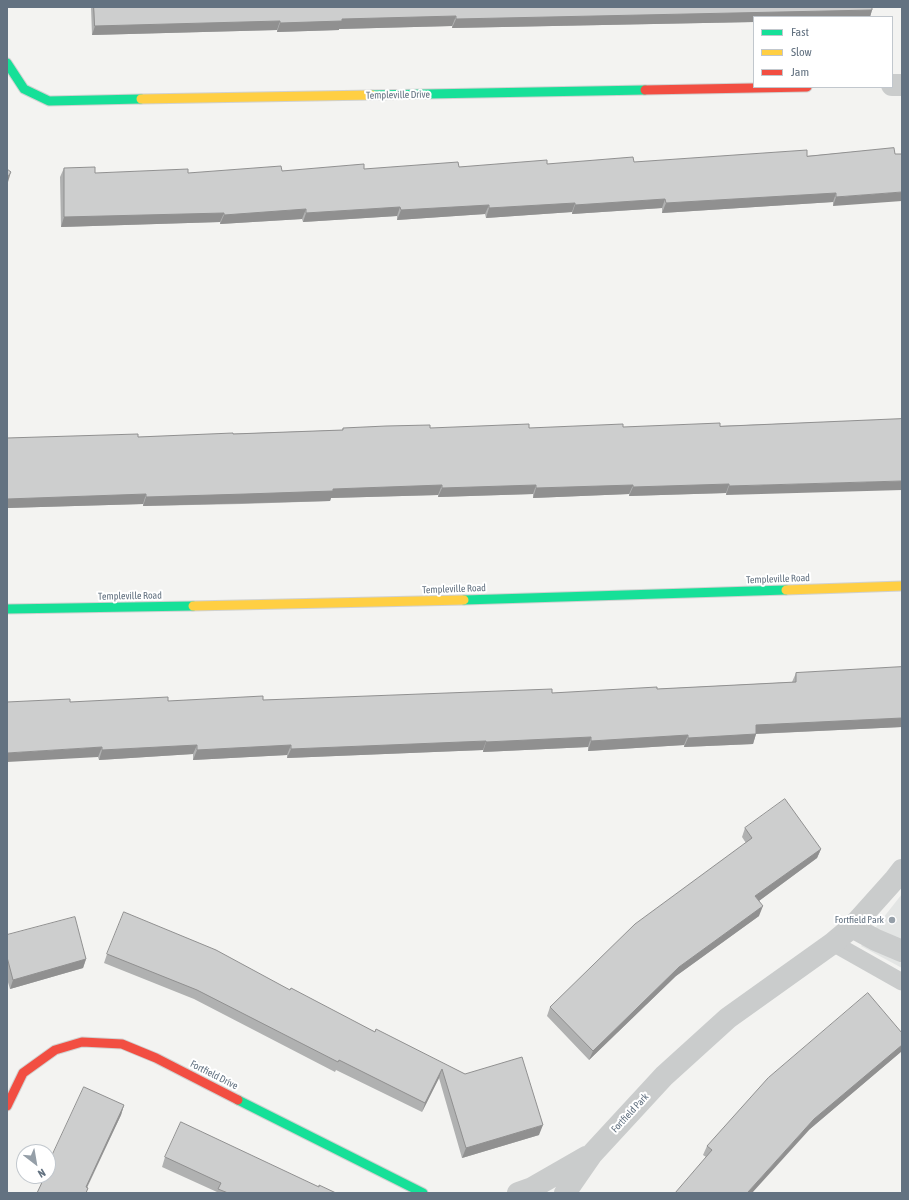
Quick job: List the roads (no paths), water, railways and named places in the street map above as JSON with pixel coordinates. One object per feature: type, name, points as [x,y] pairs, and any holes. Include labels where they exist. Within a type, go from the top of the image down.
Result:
[{"type":"street","name":"Templeville Drive","points":[[7,63],[24,89],[49,101],[753,88]]},
{"type":"street","name":"Templeville Road","points":[[7,609],[362,603],[902,586]]},
{"type":"street","name":"Fortfield Park","points":[[565,1193],[592,1154],[664,1076],[728,1018],[852,928],[902,870]]},
{"type":"street","points":[[852,928],[902,951]]},
{"type":"street","name":"Fortfield Drive","points":[[7,1106],[23,1073],[55,1050],[82,1042],[122,1044],[156,1058],[423,1193]]},
{"type":"street","points":[[518,1193],[532,1188],[592,1154]]},
{"type":"lane","points":[[833,943],[902,982]]},
{"type":"place","name":"Fortfield Park","points":[[892,920]]}]
